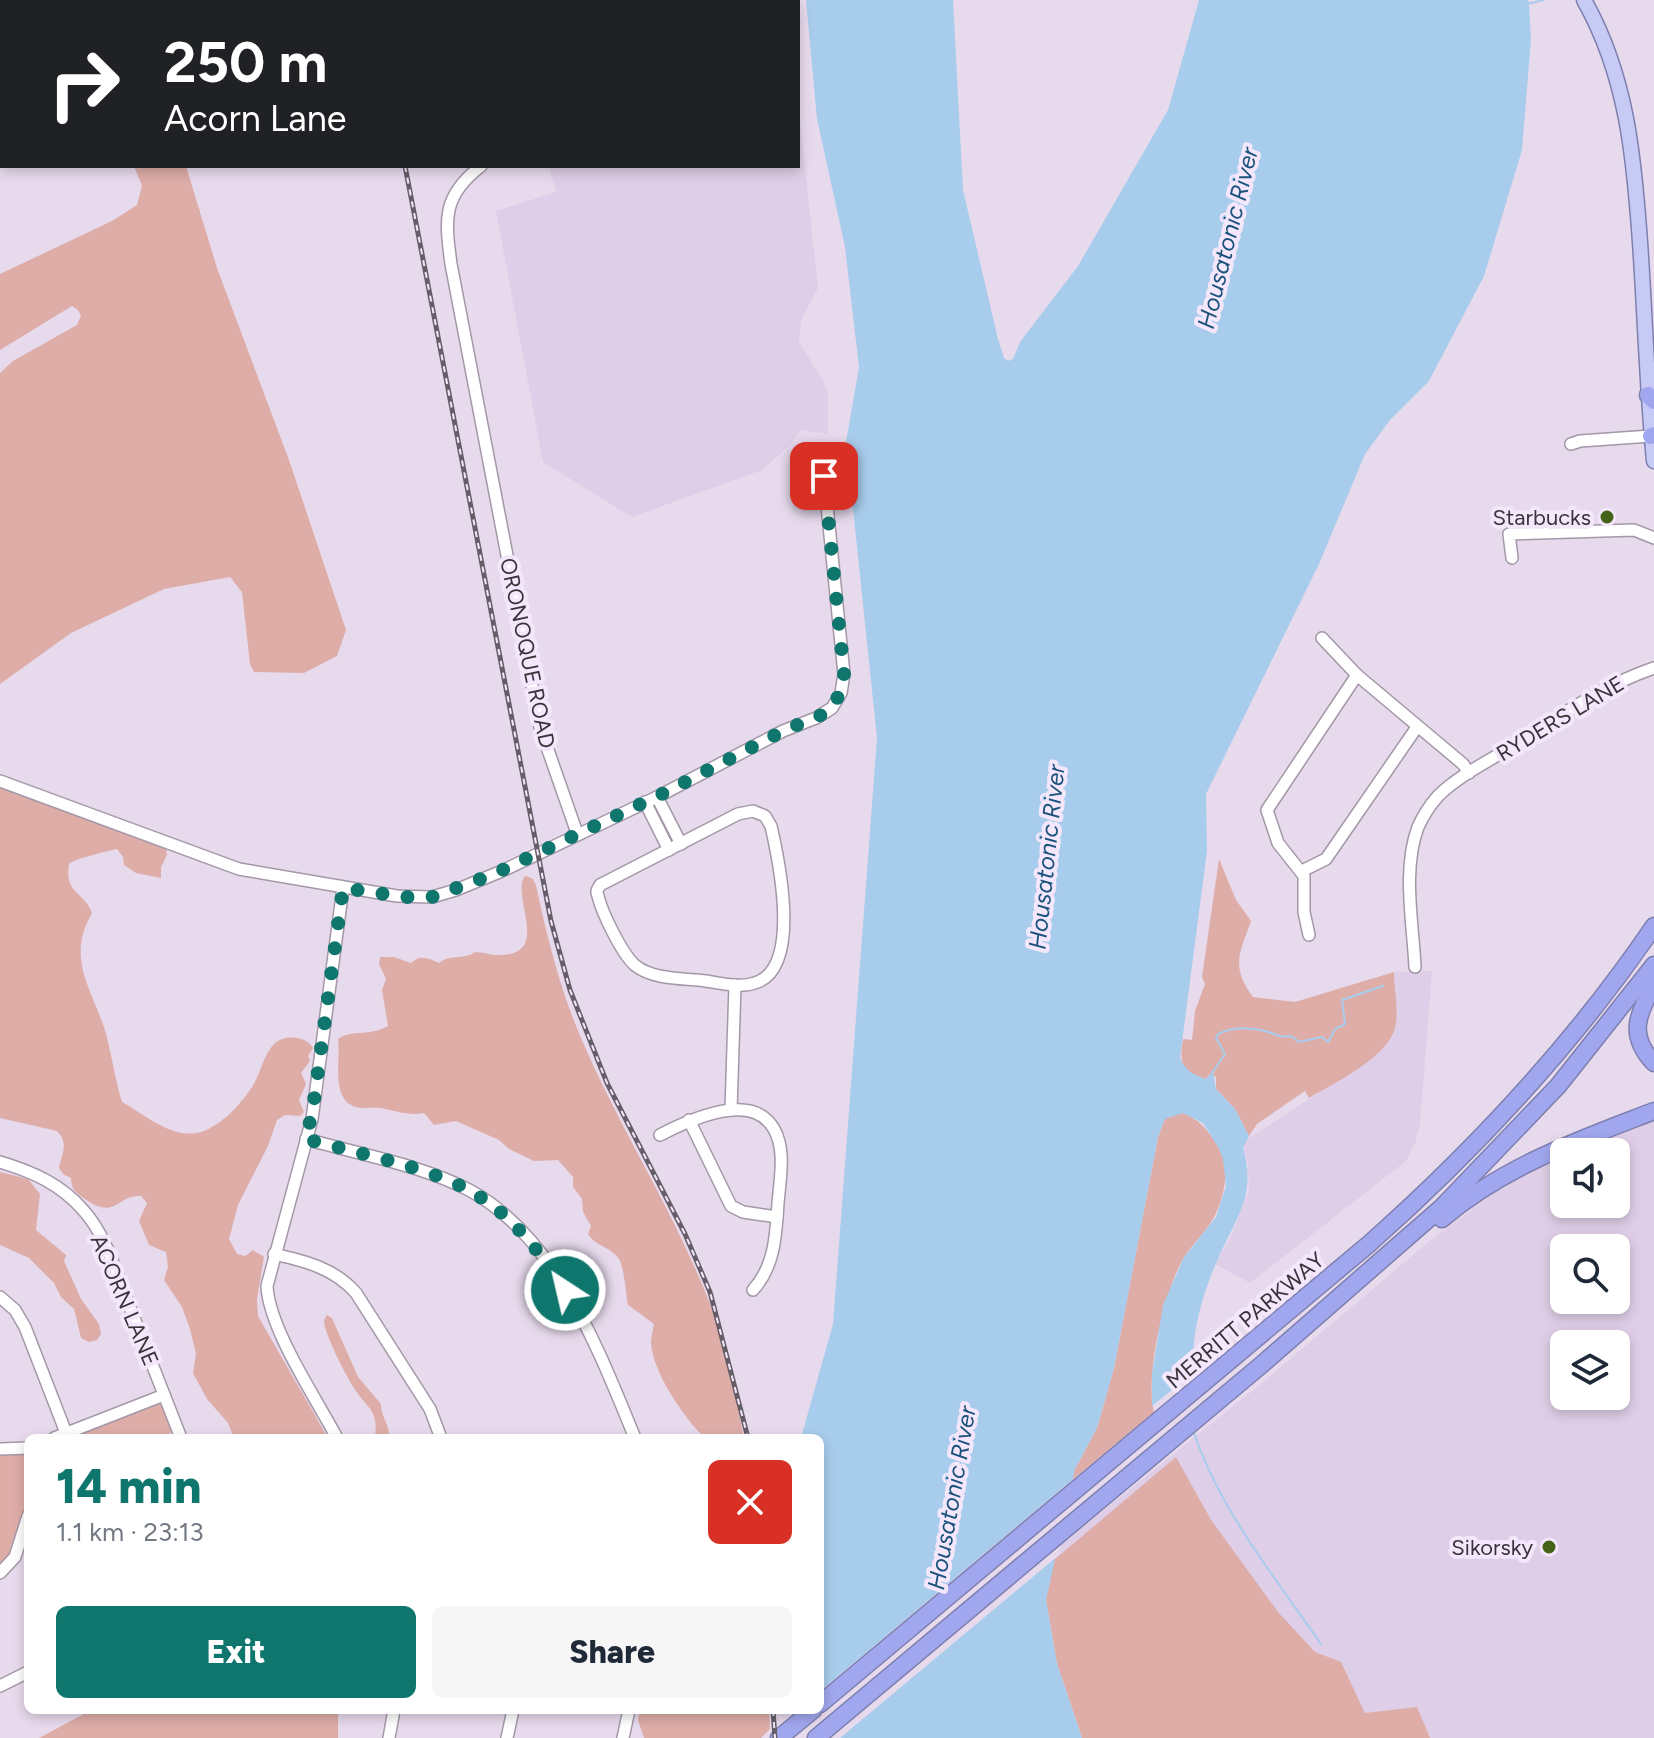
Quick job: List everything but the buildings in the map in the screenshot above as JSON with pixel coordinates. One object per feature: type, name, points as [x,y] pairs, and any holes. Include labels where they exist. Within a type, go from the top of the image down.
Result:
[{"type":"highway","name":"MERRITT PARKWAY","points":[[824,1701],[1429,1191],[1498,1122],[1581,1023],[1654,926]]},
{"type":"highway","name":"MERRITT PARKWAY","points":[[816,1738],[1248,1376],[1441,1208],[1540,1106],[1654,965]]},
{"type":"highway","points":[[1654,985],[1639,1014],[1638,1028],[1640,1046],[1654,1063]]},
{"type":"highway","points":[[1368,1274],[1394,1261],[1482,1188],[1521,1165],[1654,1111]]},
{"type":"highway","points":[[779,1738],[808,1714]]},
{"type":"main road","points":[[1584,0],[1606,45],[1628,117],[1650,350],[1654,461]]},
{"type":"street","name":"ORONOQUE ROAD","points":[[479,168],[458,187],[446,215],[451,264],[540,727],[577,833]]},
{"type":"street","points":[[1571,444],[1653,436]]},
{"type":"street","points":[[0,781],[239,869],[405,897],[432,897],[494,874],[826,713],[841,693],[843,660],[826,492],[822,470],[815,460]]},
{"type":"street","points":[[1512,558],[1509,534],[1634,530],[1654,538]]},
{"type":"street","points":[[1322,638],[1357,675],[1463,764],[1469,773]]},
{"type":"street","name":"RYDERS LANE","points":[[1415,967],[1410,875],[1418,828],[1437,798],[1469,773],[1604,689],[1654,668]]},
{"type":"street","points":[[1309,935],[1304,912],[1306,885],[1302,871],[1278,843],[1267,810],[1357,675]]},
{"type":"street","points":[[1302,871],[1326,859],[1417,727]]},
{"type":"street","points":[[651,800],[681,844]]},
{"type":"street","points":[[651,800],[669,850]]},
{"type":"street","points":[[748,811],[761,814],[771,826],[783,898],[780,958],[764,979],[735,985],[653,974],[632,963],[624,952],[598,897],[598,889],[606,880],[681,844],[748,811]]},
{"type":"street","points":[[335,1434],[278,1329],[270,1308],[267,1286],[313,1108],[343,888]]},
{"type":"street","points":[[731,1110],[735,985]]},
{"type":"street","points":[[660,1135],[701,1115],[731,1110],[760,1116],[773,1128],[781,1160],[777,1217],[768,1270],[753,1290]]},
{"type":"street","points":[[689,1120],[731,1206],[743,1212],[777,1217]]},
{"type":"street","points":[[306,1139],[456,1184],[506,1217],[548,1265],[577,1310],[602,1359],[633,1434]]},
{"type":"street","name":"ACORN LANE","points":[[0,1162],[34,1173],[53,1184],[92,1220],[108,1251],[179,1434]]},
{"type":"street","points":[[274,1254],[329,1271],[356,1293],[430,1409],[439,1434]]},
{"type":"street","points":[[0,1297],[20,1318],[67,1434]]},
{"type":"street","points":[[73,1434],[164,1395]]},
{"type":"street","points":[[0,1449],[24,1448]]},
{"type":"street","points":[[0,1573],[15,1557],[24,1529]]},
{"type":"street","points":[[0,1686],[24,1679]]},
{"type":"street","points":[[389,1738],[393,1714]]},
{"type":"street","points":[[507,1738],[512,1714]]},
{"type":"street","points":[[623,1738],[628,1714]]},
{"type":"shaded area","points":[[800,122],[818,288],[801,320],[799,342],[824,382],[828,395],[828,434],[801,430],[791,444],[762,470],[632,517],[543,462],[496,211],[556,192],[550,168],[800,168]]},
{"type":"shaded area","points":[[135,168],[187,168],[217,268],[289,460],[346,630],[337,656],[304,673],[254,672],[250,664],[242,592],[230,577],[164,589],[71,633],[0,684],[0,373],[13,361],[77,325],[81,316],[72,306],[0,350],[0,274],[112,221],[137,205],[142,186]]},
{"type":"shaded area","points":[[0,786],[166,848],[161,878],[136,873],[124,865],[117,849],[69,864],[69,881],[92,913],[84,930],[81,960],[106,1034],[122,1102],[180,1133],[201,1132],[223,1120],[242,1100],[252,1087],[268,1053],[279,1040],[296,1038],[306,1041],[313,1048],[308,1056],[310,1061],[301,1073],[306,1084],[299,1100],[304,1112],[300,1116],[285,1115],[277,1120],[268,1146],[238,1205],[229,1239],[237,1254],[245,1256],[253,1250],[264,1257],[257,1299],[258,1316],[326,1434],[232,1434],[193,1373],[196,1354],[190,1329],[182,1307],[164,1280],[168,1267],[166,1252],[149,1245],[139,1221],[147,1203],[141,1196],[133,1196],[110,1207],[95,1205],[77,1193],[71,1178],[59,1168],[64,1144],[57,1131],[0,1118]]},
{"type":"shaded area","points":[[1219,859],[1236,900],[1251,921],[1239,968],[1253,997],[1295,1002],[1394,972],[1396,1022],[1390,1039],[1382,1049],[1358,1069],[1309,1098],[1305,1091],[1257,1124],[1249,1136],[1235,1109],[1216,1089],[1216,1077],[1210,1074],[1206,1079],[1191,1073],[1184,1065],[1181,1054],[1183,1039],[1192,1040],[1195,1011],[1205,984],[1202,977]]},
{"type":"shaded area","points":[[525,876],[532,878],[536,885],[560,982],[571,1013],[604,1088],[679,1234],[712,1309],[743,1434],[701,1434],[679,1407],[663,1381],[653,1355],[654,1324],[628,1305],[619,1259],[588,1234],[591,1226],[583,1212],[582,1199],[573,1187],[573,1177],[558,1160],[534,1161],[509,1149],[499,1140],[456,1121],[434,1125],[424,1113],[359,1108],[348,1103],[343,1096],[338,1078],[338,1039],[388,1026],[382,990],[386,979],[379,964],[380,957],[394,957],[411,963],[424,958],[439,963],[475,952],[498,955],[516,952],[524,945],[527,935],[522,885]]},
{"type":"shaded area","points":[[1432,971],[1420,1124],[1406,1161],[1250,1283],[1215,1264],[1231,1236],[1249,1190],[1248,1164],[1243,1148],[1245,1141],[1361,1065],[1395,1027],[1394,972]]},
{"type":"shaded area","points":[[1183,1113],[1203,1126],[1221,1152],[1226,1171],[1222,1197],[1213,1219],[1183,1259],[1172,1283],[1154,1360],[1154,1412],[1072,1480],[1097,1428],[1114,1368],[1158,1137],[1165,1118]]},
{"type":"shaded area","points":[[1654,1119],[1654,1738],[1082,1738],[1047,1556],[1257,1387],[1426,1244],[1505,1185],[1550,1161],[1550,1218],[1630,1218],[1630,1138],[1606,1138]]},
{"type":"shaded area","points":[[0,1172],[28,1179],[40,1194],[36,1230],[66,1255],[64,1261],[81,1299],[99,1324],[101,1334],[97,1340],[89,1342],[81,1338],[74,1309],[29,1258],[0,1245]]},
{"type":"shaded area","points":[[327,1315],[332,1318],[358,1377],[381,1404],[389,1434],[375,1434],[374,1415],[354,1388],[336,1354],[324,1320]]},
{"type":"shaded area","points":[[155,1403],[162,1405],[172,1429],[170,1434],[80,1432]]},
{"type":"shaded area","points":[[24,1453],[24,1516],[13,1550],[0,1566],[0,1454]]},
{"type":"shaded area","points":[[1176,1457],[1211,1520],[1278,1612],[1315,1652],[1341,1662],[1365,1713],[1417,1707],[1430,1738],[1082,1738],[1057,1664],[1046,1600],[1054,1560]]},
{"type":"shaded area","points":[[338,1714],[338,1738],[39,1738],[82,1715]]},
{"type":"shaded area","points":[[639,1714],[769,1714],[770,1729],[761,1738],[644,1738]]},
{"type":"water","name":"Housatonic River","points":[[806,0],[953,0],[963,190],[998,339],[1004,358],[1008,361],[1013,359],[1020,342],[1078,266],[1168,110],[1199,0],[1528,0],[1529,4],[1531,39],[1522,150],[1484,276],[1429,381],[1390,420],[1365,454],[1319,564],[1206,794],[1207,851],[1180,1058],[1187,1069],[1206,1079],[1213,1071],[1216,1089],[1235,1109],[1249,1136],[1243,1148],[1248,1180],[1238,1218],[1212,1272],[1203,1300],[1196,1329],[1193,1373],[1152,1406],[1152,1374],[1163,1305],[1184,1257],[1216,1217],[1226,1186],[1223,1159],[1203,1123],[1183,1113],[1165,1119],[1158,1137],[1114,1368],[1097,1428],[1075,1469],[1046,1600],[1057,1664],[1082,1738],[807,1738],[818,1714],[824,1714],[824,1434],[802,1434],[833,1324],[877,738],[846,442],[859,367],[845,247],[817,119]]},
{"type":"pier","points":[[1077,1476],[1059,1555],[840,1738],[803,1738],[800,1714],[824,1714],[824,1688]]},
{"type":"waterway","points":[[1527,4],[1544,0]]},
{"type":"waterway","points":[[1212,1073],[1225,1054],[1216,1038],[1218,1034],[1247,1028],[1291,1036],[1299,1042],[1322,1037],[1328,1042],[1335,1029],[1345,1024],[1342,1000],[1383,986]]},
{"type":"waterway","points":[[1193,1430],[1217,1487],[1233,1514],[1321,1644]]},
{"type":"railway","points":[[405,168],[551,921],[570,990],[607,1083],[685,1234],[710,1292],[747,1434]]},
{"type":"railway","points":[[773,1714],[775,1738]]},
{"type":"place","name":"Starbucks","points":[[1607,517]]},
{"type":"place","name":"Sikorsky","points":[[1549,1547]]},
{"type":"route","points":[[565,1290],[518,1228],[470,1191],[429,1174],[306,1139],[312,1119],[343,888],[416,897],[432,897],[456,890],[657,797],[832,708],[841,693],[844,674],[824,476]]}]
